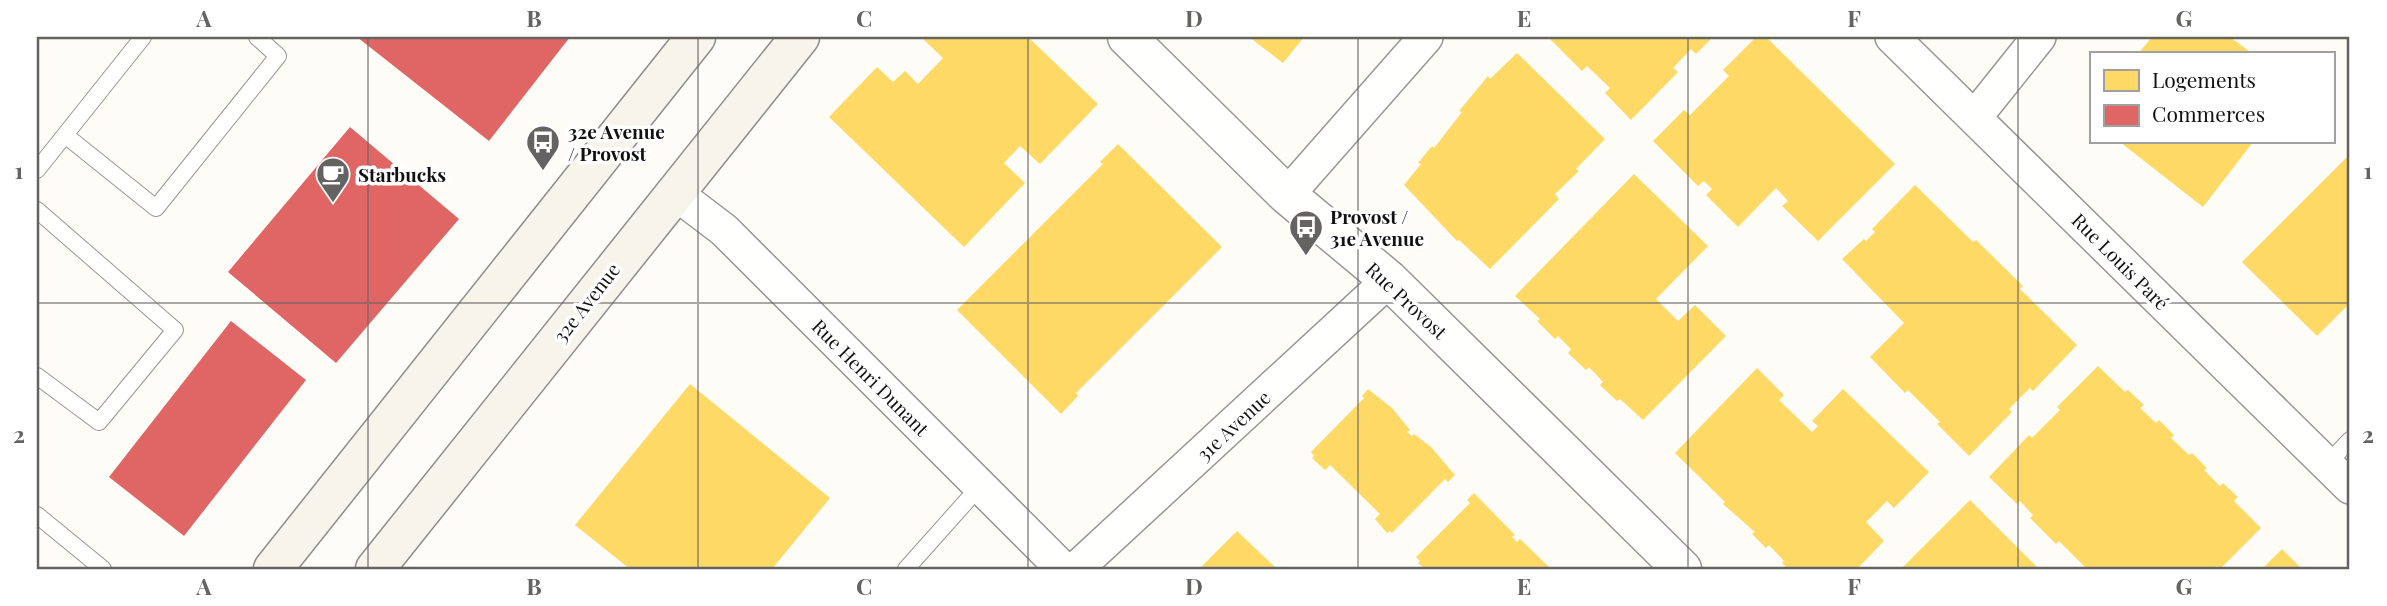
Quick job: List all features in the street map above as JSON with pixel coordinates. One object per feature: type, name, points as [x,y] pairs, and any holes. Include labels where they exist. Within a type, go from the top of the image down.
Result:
[{"type":"main road","points":[[273,569],[696,37]]},
{"type":"main road","name":"32e Avenue","points":[[375,569],[674,191],[800,37]]},
{"type":"street","name":"Rue Provost","points":[[1126,37],[1287,195],[1389,280],[1682,569]]},
{"type":"street","points":[[1287,195],[1426,37]]},
{"type":"street","name":"Rue Louis Paré","points":[[1892,37],[2339,476]]},
{"type":"street","points":[[1975,117],[2039,37]]},
{"type":"street","name":"Rue Henri Dunant","points":[[674,191],[724,230],[1063,569]]},
{"type":"street","name":"31e Avenue","points":[[1076,569],[1389,280]]},
{"type":"lane","points":[[37,170],[143,37]]},
{"type":"lane","points":[[65,135],[156,208],[278,56],[257,37]]},
{"type":"lane","points":[[37,210],[174,330],[99,422],[37,376]]},
{"type":"lane","points":[[2339,476],[2350,440]]},
{"type":"lane","points":[[906,569],[980,485]]},
{"type":"lane","points":[[37,515],[103,569]]},
{"type":"building: Logements","points":[[921,37],[1028,37],[1098,104],[1040,164],[1020,146],[1004,163],[1025,183],[964,247],[829,117],[877,67],[893,82],[905,71],[918,84],[943,58]]},
{"type":"building: Logements","points":[[1249,37],[1304,37],[1283,63]]},
{"type":"building: Logements","points":[[1548,37],[1713,37],[1696,54],[1691,49],[1673,68],[1678,72],[1631,120],[1605,93],[1610,88],[1587,66],[1582,71]]},
{"type":"building: Logements","points":[[1756,37],[1766,37],[1895,164],[1818,241],[1782,206],[1788,201],[1776,188],[1738,227],[1706,195],[1712,189],[1704,181],[1698,186],[1653,141],[1684,110],[1690,115],[1729,76],[1723,70]]},
{"type":"building: Logements","points":[[2152,37],[2230,37],[2250,52],[2140,52]]},
{"type":"building: Logements","points":[[1517,53],[1605,139],[1576,169],[1579,171],[1555,194],[1559,199],[1490,269],[1457,241],[1404,185],[1421,164],[1418,163],[1432,146],[1434,148],[1462,112],[1459,111],[1488,76],[1490,79]]},
{"type":"building: Logements","points":[[1118,144],[1222,247],[1076,393],[1078,396],[1061,414],[957,310],[1103,164],[1100,162]]},
{"type":"building: Logements","points":[[2123,144],[2251,144],[2203,207]]},
{"type":"building: Logements","points":[[2350,154],[2350,303],[2317,336],[2242,262]]},
{"type":"building: Logements","points":[[1634,174],[1708,246],[1656,299],[1678,321],[1695,305],[1726,336],[1643,420],[1600,385],[1603,382],[1589,367],[1586,370],[1568,353],[1571,349],[1558,336],[1555,339],[1537,321],[1540,319],[1515,296]]},
{"type":"building: Logements","points":[[1915,185],[2023,286],[2020,289],[2077,345],[2033,391],[2030,388],[2009,409],[2012,412],[1969,456],[1908,390],[1905,393],[1870,357],[1904,323],[1842,259],[1875,232],[1872,229]]},
{"type":"building: Logements","points":[[2098,366],[2125,392],[2128,390],[2144,405],[2140,408],[2156,423],[2159,420],[2174,435],[2171,438],[2189,455],[2192,453],[2220,486],[2223,483],[2238,497],[2234,501],[2261,528],[2220,569],[2217,566],[2214,569],[2084,569],[2086,568],[2059,541],[2056,544],[2030,518],[2033,515],[2020,501],[2017,504],[1989,477],[2029,435],[2032,438],[2060,410],[2057,407]]},
{"type":"building: Logements","points":[[1757,368],[1784,395],[1779,400],[1812,432],[1818,426],[1812,421],[1843,389],[1929,472],[1894,508],[1887,501],[1866,522],[1884,541],[1857,569],[1788,569],[1769,545],[1766,548],[1752,534],[1755,532],[1723,504],[1725,502],[1675,453]]},
{"type":"building: Logements","points":[[690,384],[830,498],[772,569],[630,569],[575,525]]},
{"type":"building: Logements","points":[[1368,389],[1392,408],[1410,430],[1407,432],[1431,447],[1455,475],[1448,482],[1445,479],[1392,533],[1387,533],[1375,519],[1380,514],[1330,465],[1325,470],[1312,458],[1314,456],[1311,452],[1364,398],[1362,396]]},
{"type":"building: Logements","points":[[1474,493],[1515,535],[1512,537],[1517,542],[1520,539],[1551,569],[1425,569],[1418,563],[1420,561],[1416,557],[1470,503],[1467,500]]},
{"type":"building: Logements","points":[[1970,500],[2039,569],[1901,569]]},
{"type":"building: Logements","points":[[1237,531],[1277,569],[1199,569]]},
{"type":"building: Logements","points":[[2282,549],[2302,569],[2262,569]]},
{"type":"building: Commerces","points":[[357,37],[570,37],[489,141]]},
{"type":"building: Commerces","points":[[350,127],[459,219],[336,363],[228,272]]},
{"type":"building: Commerces","points":[[231,321],[306,380],[184,536],[109,477]]},
{"type":"place","name":"32e Avenue / Provost","points":[[543,172]]},
{"type":"place","name":"Starbucks","points":[[333,204]]},
{"type":"place","name":"Provost / 31e Avenue","points":[[1306,257]]}]
